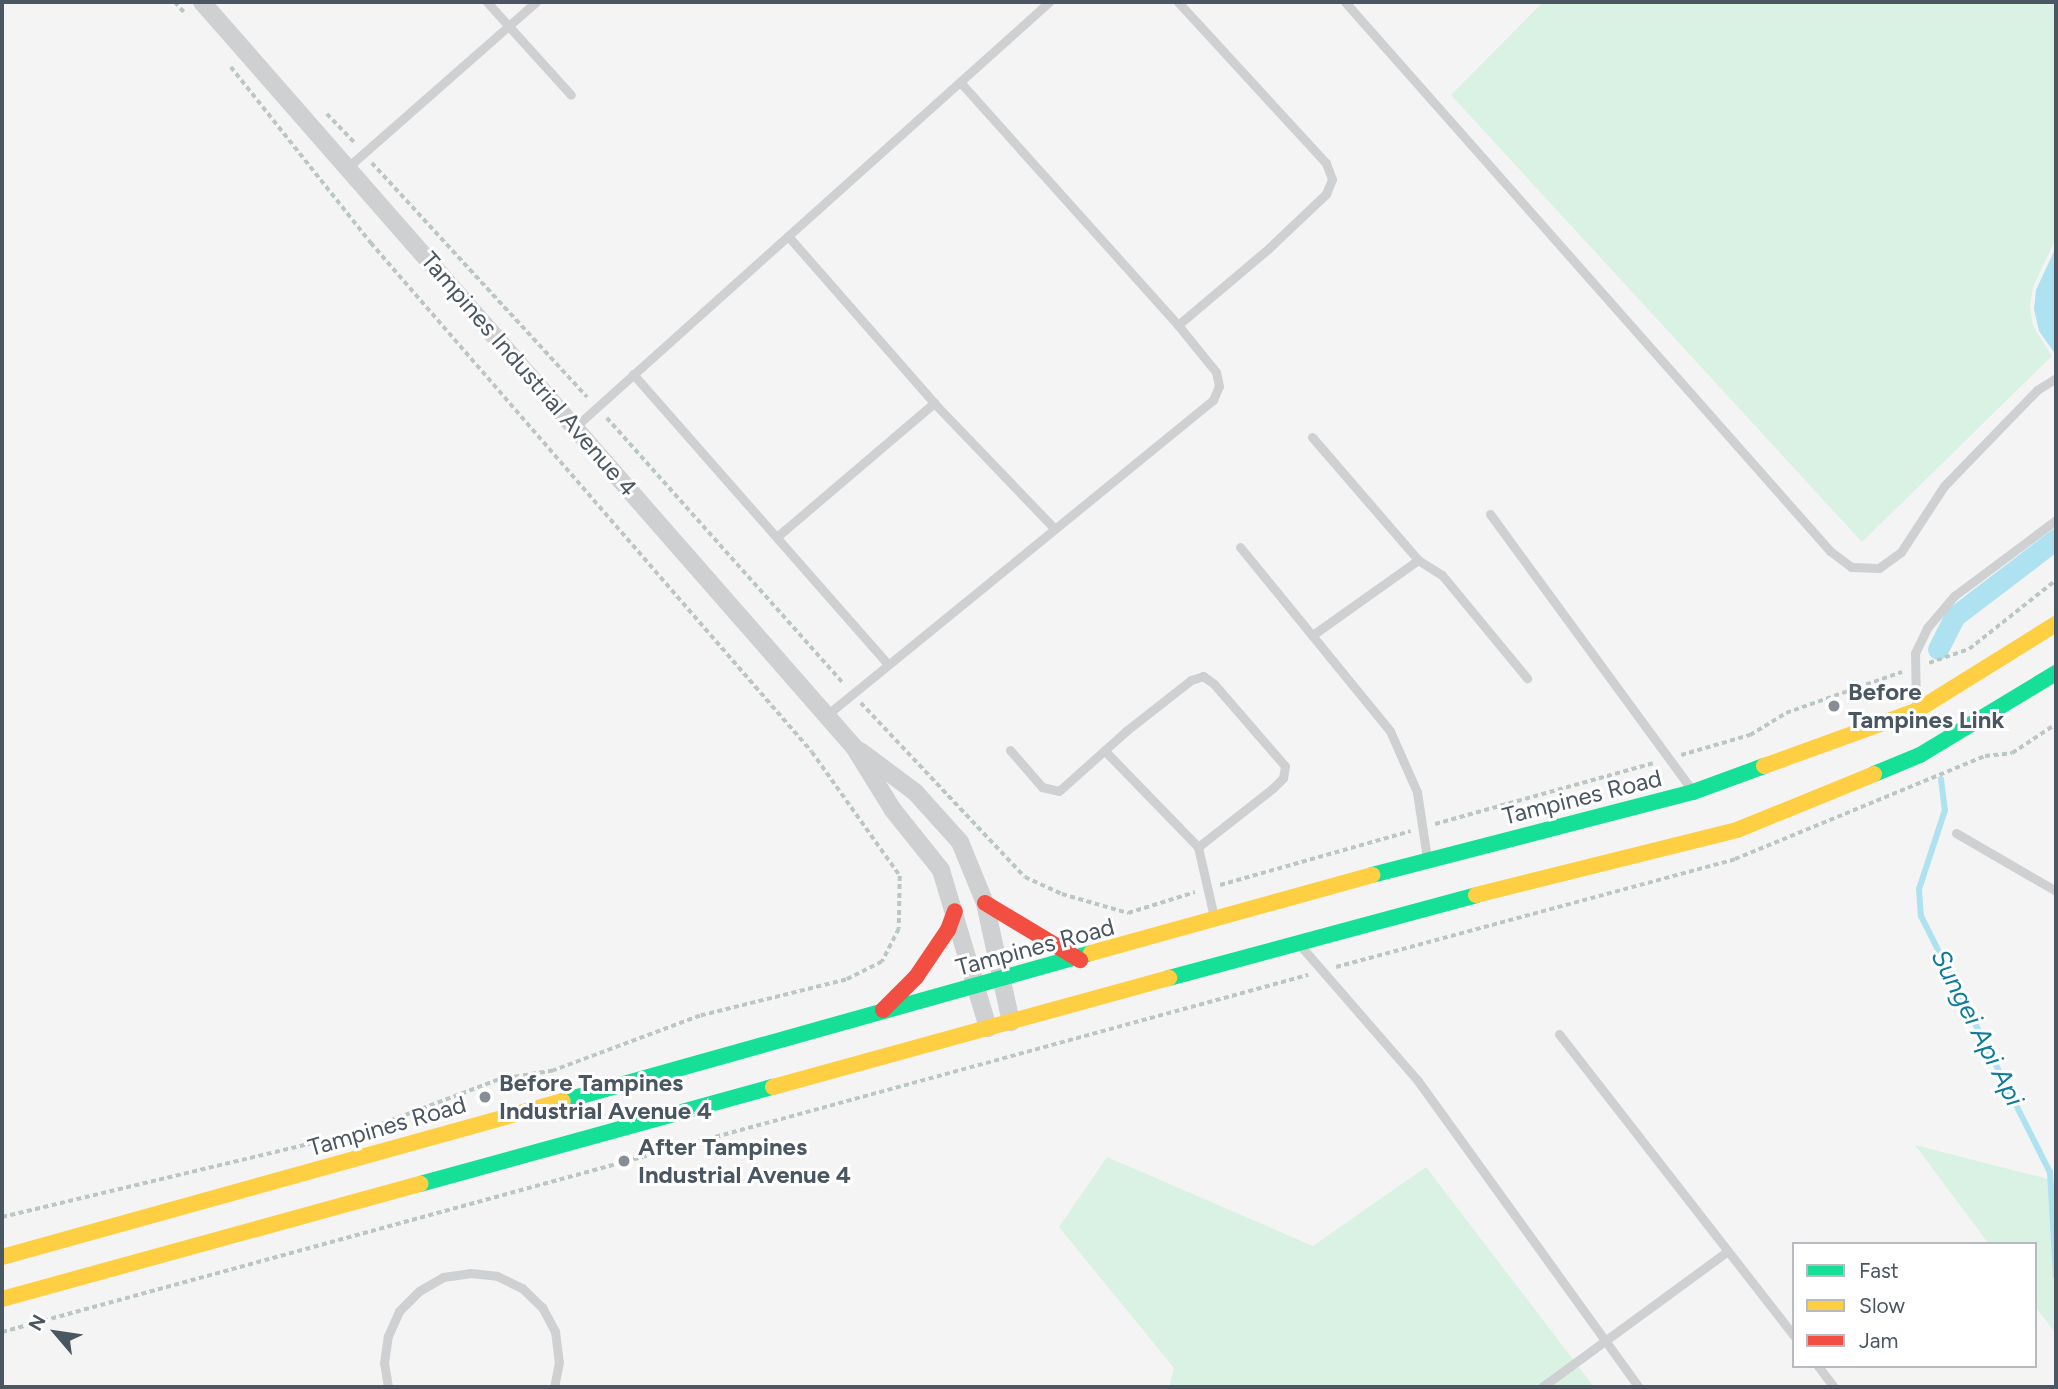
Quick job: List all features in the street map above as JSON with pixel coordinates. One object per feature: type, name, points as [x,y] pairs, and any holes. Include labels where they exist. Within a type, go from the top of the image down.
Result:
[{"type":"main road","name":"Tampines Road","points":[[2,1257],[881,1011],[1080,960],[1427,860],[1693,792],[1916,710],[2056,624]]},
{"type":"main road","points":[[2,1298],[1298,943],[1663,845],[1737,830],[1920,755],[2056,673]]},
{"type":"main road","points":[[985,903],[1080,960]]},
{"type":"main road","points":[[881,1011],[916,976],[948,930],[955,912]]},
{"type":"street","name":"Tampines Industrial Avenue 4","points":[[202,2],[828,714],[854,747],[893,810],[941,870],[978,986],[988,1028]]},
{"type":"street","name":"Tampines Industrial Avenue 4","points":[[854,747],[915,792],[960,842],[985,903],[1011,1022]]},
{"type":"lane","points":[[487,2],[571,94]]},
{"type":"lane","points":[[348,167],[536,2]]},
{"type":"lane","points":[[575,428],[599,410],[634,374],[1049,2]]},
{"type":"lane","points":[[1178,2],[1326,163],[1332,179],[1326,194],[1269,248],[1178,325]]},
{"type":"lane","points":[[1345,2],[1821,541],[1852,567],[1879,568],[1901,552],[1944,486],[2037,390],[2056,378]]},
{"type":"lane","points":[[828,714],[1053,527],[1213,400],[1219,386],[1216,372],[1178,325],[960,82]]},
{"type":"lane","points":[[788,236],[934,404],[1053,527]]},
{"type":"lane","points":[[634,374],[779,535],[888,664]]},
{"type":"lane","points":[[779,535],[934,404]]},
{"type":"lane","points":[[1312,437],[1418,560],[1441,575],[1527,678]]},
{"type":"lane","points":[[1489,514],[1693,792]]},
{"type":"lane","points":[[1916,710],[1915,653],[1927,628],[1954,596],[2056,520]]},
{"type":"lane","points":[[1240,547],[1314,634],[1390,731],[1417,792],[1427,860]]},
{"type":"lane","points":[[1314,634],[1418,560]]},
{"type":"lane","points":[[1010,750],[1050,792],[1059,791],[1191,680],[1203,676],[1214,684],[1285,766],[1283,778],[1273,788],[1198,847]]},
{"type":"lane","points":[[1105,751],[1198,847],[1205,889],[1215,922]]},
{"type":"lane","points":[[1956,833],[2056,891]]},
{"type":"lane","points":[[1298,943],[1418,1081],[1639,1387]]},
{"type":"lane","points":[[1559,1034],[1792,1333]]},
{"type":"lane","points":[[1542,1387],[1728,1251]]},
{"type":"lane","points":[[388,1387],[384,1363],[387,1336],[399,1311],[419,1291],[443,1278],[470,1273],[497,1276],[522,1288],[542,1307],[555,1331],[559,1362],[554,1387]]},
{"type":"lane","points":[[1820,1368],[1834,1387]]},
{"type":"path","points":[[228,63],[371,243],[813,752],[900,876],[899,929],[882,962],[846,980],[700,1016],[553,1071],[498,1080],[367,1131]]},
{"type":"path","points":[[320,106],[599,410],[852,694],[1025,877],[1062,894],[1128,912],[1750,735],[1786,713],[1969,649],[2056,580]]},
{"type":"path","points":[[2,1332],[1323,971]]},
{"type":"path","points":[[2,1217],[340,1137]]},
{"type":"green space","points":[[1543,2],[2056,2],[2056,238],[2033,287],[2030,306],[2033,326],[2052,356],[1862,542],[1451,95]]},
{"type":"green space","points":[[1915,1145],[2056,1181],[2056,1334],[2037,1309],[2037,1242],[1988,1242]]},
{"type":"green space","points":[[1107,1157],[1313,1246],[1426,1167],[1594,1387],[1169,1387],[1174,1368],[1059,1227]]},
{"type":"water","points":[[2056,247],[2056,355],[2039,331],[2034,309],[2036,290]]},
{"type":"waterway","name":"Sungei Api Api","points":[[1938,649],[1955,616],[2056,539]]},
{"type":"waterway","name":"Sungei Api Api","points":[[1941,779],[1945,810],[1919,889],[1921,916],[2050,1172],[2056,1276]]},
{"type":"traffic: fast","points":[[1874,774],[1920,755],[2056,673]]},
{"type":"traffic: fast","points":[[1372,875],[1693,792],[1764,766]]},
{"type":"traffic: fast","points":[[1169,978],[1476,895]]},
{"type":"traffic: fast","points":[[563,1101],[1091,953]]},
{"type":"traffic: fast","points":[[420,1184],[773,1087]]},
{"type":"traffic: slow","points":[[1764,766],[1916,711],[2056,624]]},
{"type":"traffic: slow","points":[[1476,895],[1737,830],[1874,774]]},
{"type":"traffic: slow","points":[[1091,953],[1372,875]]},
{"type":"traffic: slow","points":[[773,1087],[1169,978]]},
{"type":"traffic: slow","points":[[2,1257],[563,1101]]},
{"type":"traffic: slow","points":[[2,1299],[420,1184]]},
{"type":"traffic: jam","points":[[985,903],[1080,960]]},
{"type":"traffic: jam","points":[[883,1010],[916,977],[948,930],[955,911]]},
{"type":"place","name":"Before Tampines Link","points":[[1834,706]]},
{"type":"place","name":"Before Tampines Industrial Avenue 4","points":[[485,1097]]},
{"type":"place","name":"After Tampines Industrial Avenue 4","points":[[624,1161]]}]
